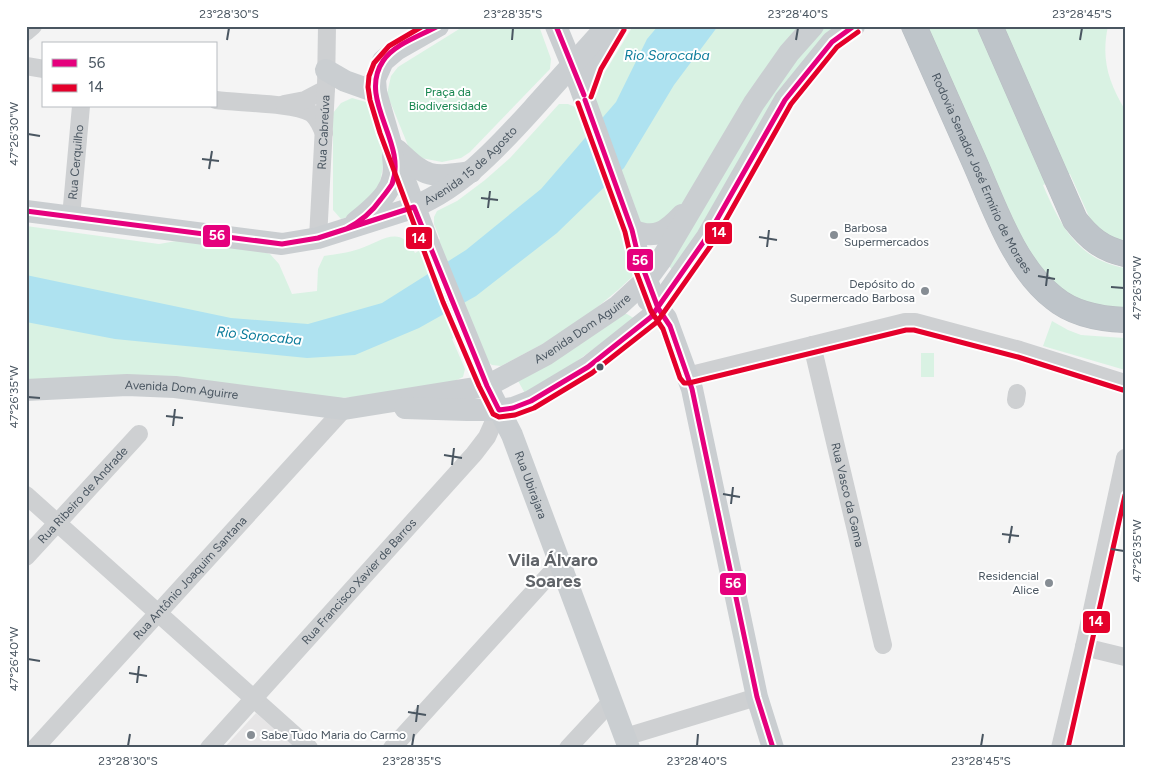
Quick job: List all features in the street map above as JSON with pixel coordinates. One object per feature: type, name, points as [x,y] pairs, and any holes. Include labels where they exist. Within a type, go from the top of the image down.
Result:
[{"type":"highway","name":"Rodovia Senador José Ermírio de Moraes","points":[[914,26],[1001,222],[1030,273],[1053,298],[1077,311],[1113,320],[1125,320]]},
{"type":"highway","points":[[990,26],[1075,220],[1085,234],[1095,242],[1106,249],[1125,254]]},
{"type":"main road","points":[[349,228],[375,207],[392,183],[394,164],[391,144],[376,92],[375,79],[383,61],[396,50],[438,26]]},
{"type":"main road","points":[[556,26],[631,226],[638,255],[658,308],[670,326],[692,389],[757,697],[773,748]]},
{"type":"main road","name":"Avenida 15 de Agosto","points":[[26,211],[282,244],[318,238],[349,228],[418,217],[446,190],[471,172],[493,152],[607,26]]},
{"type":"main road","points":[[584,98],[594,66],[618,26]]},
{"type":"main road","name":"Avenida Dom Aguirre","points":[[355,407],[486,386],[547,354],[618,306],[647,279],[661,260],[754,102],[789,53],[813,26]]},
{"type":"main road","name":"Avenida Dom Aguirre","points":[[26,390],[127,385],[175,387],[355,407],[499,410],[513,408],[531,401],[588,366],[651,317],[707,237],[785,100],[832,42],[854,26]]},
{"type":"main road","points":[[326,80],[345,81],[376,92]]},
{"type":"main road","points":[[391,144],[415,168],[422,172],[432,175],[471,172]]},
{"type":"main road","name":"Rua Ubirajara","points":[[391,144],[418,217],[486,386],[512,435],[627,742]]},
{"type":"main road","points":[[631,226],[642,234],[656,235],[672,225],[696,200]]},
{"type":"main road","points":[[618,306],[636,296],[640,296],[658,308]]},
{"type":"street","points":[[26,32],[33,26]]},
{"type":"street","name":"Rua Cabreúva","points":[[318,238],[324,133],[327,26]]},
{"type":"street","points":[[26,66],[42,69]]},
{"type":"street","points":[[279,106],[305,100],[326,80]]},
{"type":"street","points":[[218,100],[303,110],[318,120],[324,133]]},
{"type":"street","name":"Rua Cerquilho","points":[[71,217],[81,108]]},
{"type":"street","points":[[688,376],[905,322],[915,322],[1020,350],[1125,383]]},
{"type":"street","name":"Rua Vasco da Gama","points":[[812,346],[884,645]]},
{"type":"street","name":"Rua Antônio Joaquim Santana","points":[[35,748],[158,613],[355,407]]},
{"type":"street","name":"Rua Francisco Xavier de Barros","points":[[209,748],[474,454],[487,438],[499,410]]},
{"type":"street","name":"Rua Ribeiro de Andrade","points":[[26,557],[139,434]]},
{"type":"street","points":[[1060,748],[1084,647],[1118,521],[1125,458]]},
{"type":"street","points":[[26,496],[309,748]]},
{"type":"street","points":[[392,748],[560,563]]},
{"type":"street","points":[[1084,647],[1125,657]]},
{"type":"street","points":[[627,742],[757,697]]},
{"type":"street","points":[[568,748],[612,702]]},
{"type":"shaded area","points":[[256,713],[296,748],[224,748]]},
{"type":"green space","name":"Praça da Biodiversidade","points":[[464,26],[539,26],[551,59],[550,69],[470,152],[461,158],[442,162],[421,158],[409,148],[387,94],[391,76],[398,67]]},
{"type":"green space","points":[[633,26],[804,26],[681,210],[656,230],[635,263],[632,277],[571,329],[501,366],[492,365],[488,362],[471,325],[452,339],[465,369],[463,377],[450,383],[372,396],[337,398],[26,379],[26,226],[159,244],[188,239],[247,247],[270,254],[279,264],[292,294],[317,291],[318,269],[324,256],[355,250],[390,237],[403,239],[415,253],[440,239],[434,224],[434,217],[437,211],[457,201],[485,180],[510,158],[559,104],[568,104],[580,109],[594,90]]},
{"type":"green space","points":[[824,26],[848,26],[674,272],[669,266],[762,102]]},
{"type":"green space","points":[[927,26],[1108,26],[1105,49],[1108,70],[1114,89],[1125,110],[1125,243],[1105,234],[1091,221],[1070,174],[1043,185],[1064,227],[1083,249],[1109,264],[1125,268],[1125,312],[1073,298],[1051,283],[1032,262]]},
{"type":"green space","points":[[352,98],[366,102],[386,152],[379,187],[355,215],[341,219],[333,210],[333,113],[341,103]]},
{"type":"green space","points":[[622,314],[627,314],[635,319],[527,397],[517,379]]},
{"type":"green space","points":[[1052,321],[1081,335],[1124,338],[1125,370],[1043,346]]},
{"type":"green space","points":[[921,353],[934,353],[934,377],[921,377]]},
{"type":"water","name":"Rio Sorocaba","points":[[658,26],[718,26],[674,85],[624,168],[557,233],[476,296],[419,328],[355,355],[307,358],[115,339],[26,322],[26,275],[231,318],[308,324],[382,303],[466,250],[541,189],[616,102],[647,39]]},
{"type":"transit line","name":"14","points":[[423,26],[389,46],[374,63],[369,76],[370,100],[380,133],[443,302],[479,386],[493,414],[499,417],[515,415],[534,408],[592,373],[657,322],[714,241],[791,104],[837,47],[858,32]]},
{"type":"transit line","name":"56","points":[[346,229],[370,212],[392,184],[395,169],[394,153],[376,91],[377,76],[383,61],[400,45],[438,26]]},
{"type":"transit line","name":"56","points":[[556,26],[584,95]]},
{"type":"transit line","name":"56","points":[[26,211],[282,244],[318,238],[414,207],[487,386],[499,410],[513,408],[531,401],[588,367],[651,317],[707,237],[785,100],[832,42],[854,26]]},
{"type":"transit line","name":"14","points":[[591,97],[601,69],[624,30]]},
{"type":"transit line","name":"56","points":[[585,100],[632,230],[638,255],[658,308],[670,326],[692,389],[757,697],[773,748]]},
{"type":"transit line","name":"14","points":[[578,103],[625,232],[631,258],[651,311],[663,329],[680,378],[684,383],[906,330],[914,330],[1018,357],[1123,390]]},
{"type":"transit line","name":"14","points":[[1068,748],[1125,495]]},
{"type":"place","name":"Barbosa Supermercados","points":[[834,235]]},
{"type":"place","name":"Depósito do Supermercado Barbosa","points":[[925,291]]},
{"type":"place","name":"Residencial Alice","points":[[1049,583]]},
{"type":"place","name":"Sabe Tudo Maria do Carmo","points":[[251,735]]},
{"type":"district","name":"Vila Álvaro Soares","points":[[553,570]]}]
